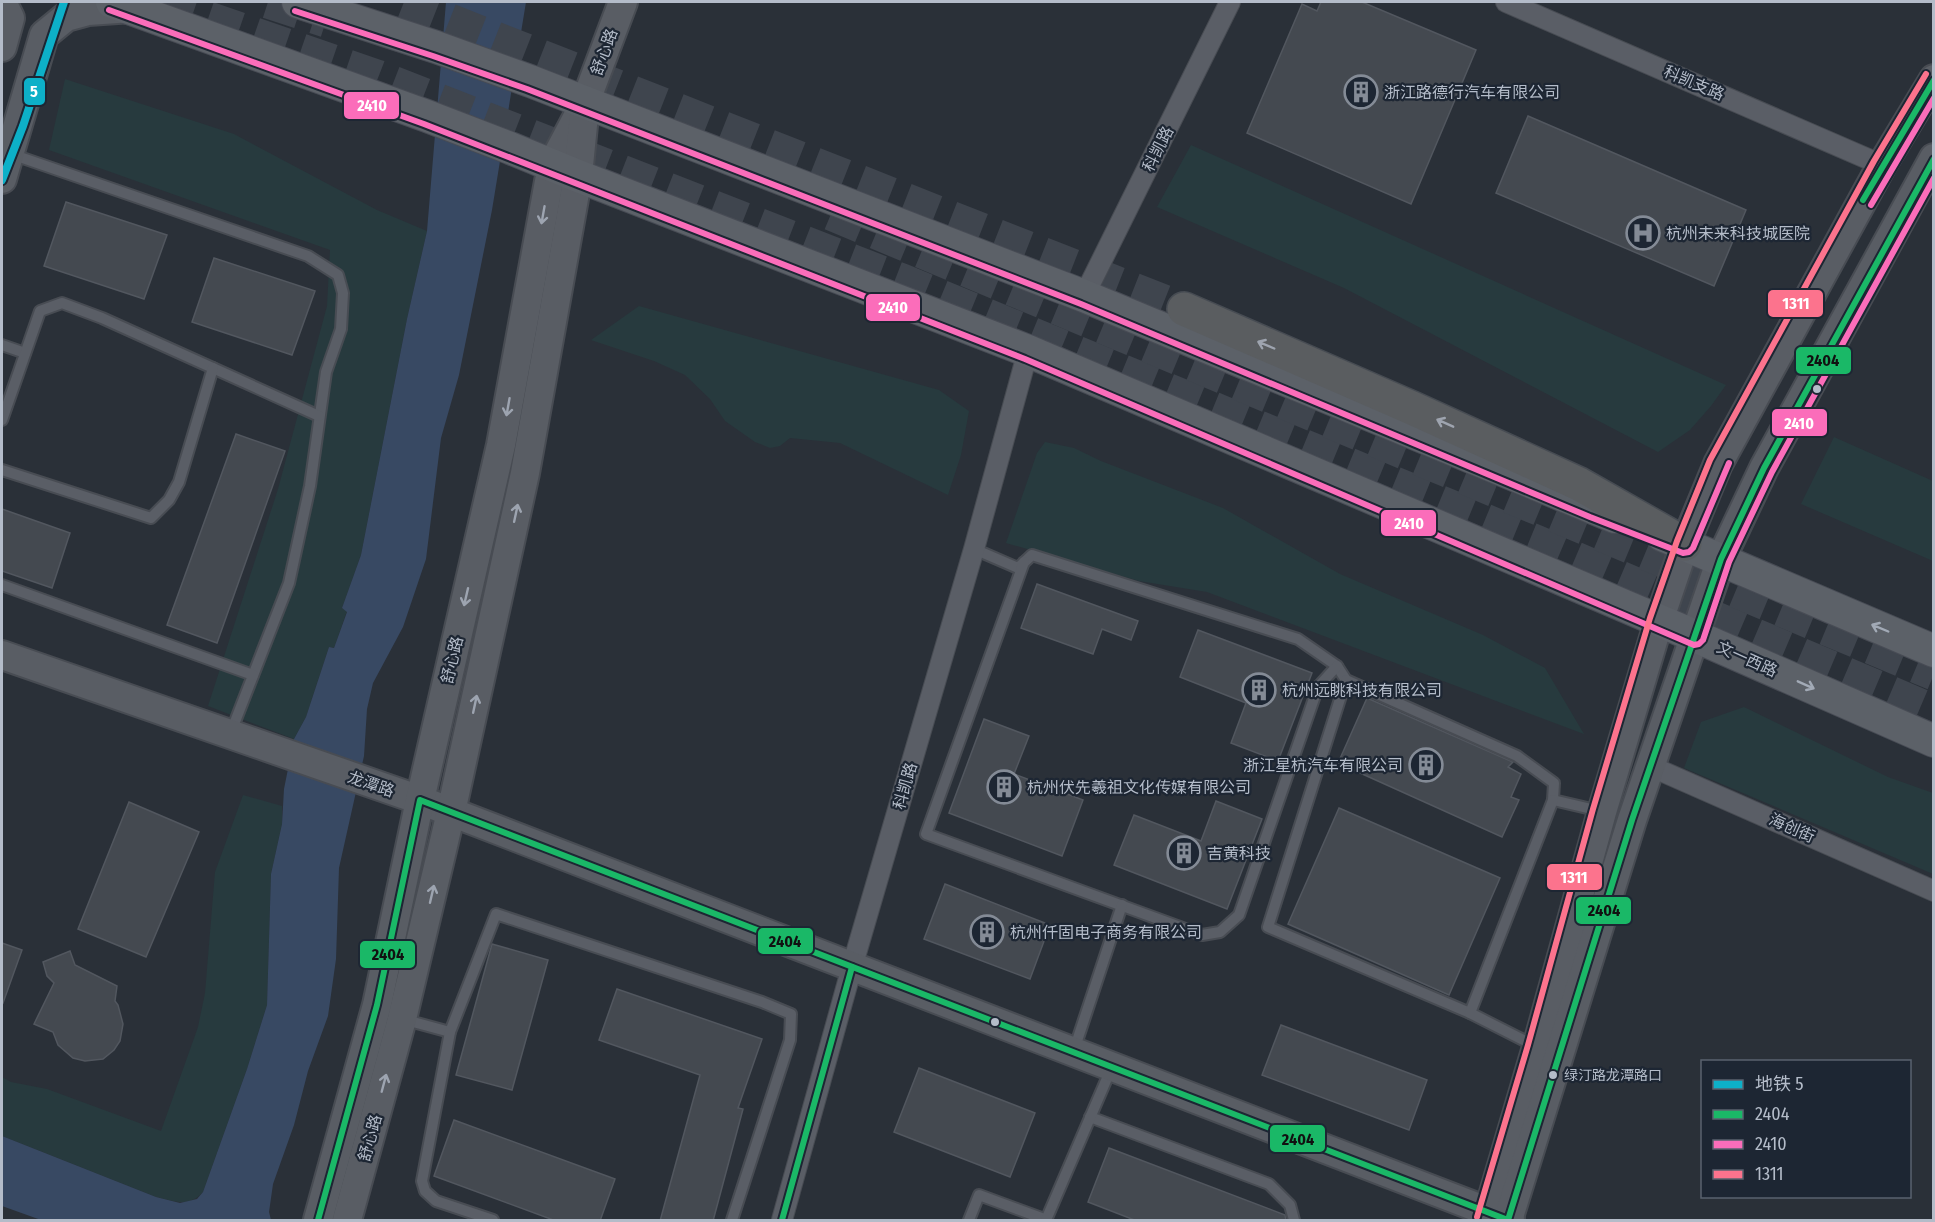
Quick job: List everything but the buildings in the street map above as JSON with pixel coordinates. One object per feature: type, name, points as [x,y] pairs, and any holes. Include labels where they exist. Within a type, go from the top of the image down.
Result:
[{"type":"highway","points":[[1184,309],[1412,408],[1579,484],[1685,544]]},
{"type":"main road","points":[[298,2],[436,47],[530,81],[1084,297],[1593,509],[1685,544],[1934,651]]},
{"type":"main road","name":"文一西路","points":[[122,5],[427,116],[1028,351],[1695,636],[1934,741]]},
{"type":"street","name":"舒心路","points":[[318,1221],[377,1005],[420,800],[565,171],[585,103],[623,2]]},
{"type":"street","name":"科凯路","points":[[1084,297],[1230,2]]},
{"type":"street","name":"科凯支路","points":[[1506,2],[1882,165]]},
{"type":"street","points":[[5,166],[44,35],[66,17],[122,5]]},
{"type":"street","points":[[2,47],[5,10]]},
{"type":"street","points":[[1500,1219],[1537,1047],[1602,812],[1659,621],[1685,544],[1718,464],[1882,165],[1934,79]]},
{"type":"street","name":"舒心路","points":[[347,1221],[402,1019],[451,812],[525,473],[565,171]]},
{"type":"street","points":[[1500,1219],[1721,559],[1764,468],[1930,175]]},
{"type":"street","name":"科凯路","points":[[782,1221],[852,967],[974,549],[1028,351]]},
{"type":"street","name":"龙潭路","points":[[2,654],[420,800],[1500,1219]]},
{"type":"street","name":"海创街","points":[[1650,766],[1934,891]]},
{"type":"lane","points":[[5,166],[308,256],[338,275],[343,293],[341,329],[326,372],[310,486],[289,583],[230,735]]},
{"type":"lane","points":[[2,420],[40,311],[62,303],[102,318],[319,416]]},
{"type":"lane","points":[[2,345],[25,353]]},
{"type":"lane","points":[[2,470],[152,518],[169,500],[179,482],[213,368]]},
{"type":"lane","points":[[974,549],[1018,568],[1032,555],[1298,639],[1337,666],[1346,680],[1517,756],[1554,783],[1552,800],[1470,1013]]},
{"type":"lane","points":[[1024,562],[926,834],[1202,935],[1220,932],[1239,915],[1318,687],[1337,666]]},
{"type":"lane","points":[[2,585],[253,675]]},
{"type":"lane","points":[[1346,680],[1268,927],[1470,1013],[1537,1047]]},
{"type":"lane","points":[[1552,800],[1602,812]]},
{"type":"lane","points":[[1073,1052],[1122,905]]},
{"type":"lane","points":[[493,1221],[436,1201],[425,1191],[422,1181],[450,1032],[496,914],[762,1002],[791,1014],[790,1040],[732,1221]]},
{"type":"lane","points":[[402,1019],[450,1032]]},
{"type":"lane","points":[[969,1221],[980,1195],[1046,1220],[1112,1067]]},
{"type":"lane","points":[[1090,1117],[1269,1184],[1290,1205],[1294,1221]]},
{"type":"green space","points":[[65,79],[234,134],[377,210],[427,231],[407,319],[361,555],[342,608],[347,611],[334,648],[329,647],[306,717],[294,739],[208,706],[278,489],[327,306],[330,250],[49,150]]},
{"type":"green space","points":[[1191,145],[1726,385],[1690,430],[1658,452],[1344,288],[1157,207]]},
{"type":"green space","points":[[639,306],[939,390],[969,411],[961,455],[948,495],[840,443],[790,438],[780,446],[770,448],[755,442],[725,421],[710,399],[685,375],[654,361],[591,340]]},
{"type":"green space","points":[[1834,437],[1933,481],[1933,561],[1801,504]]},
{"type":"green space","points":[[1045,442],[1074,448],[1101,461],[1223,508],[1340,574],[1483,635],[1545,668],[1584,734],[1207,592],[1139,581],[1006,543],[1037,453]]},
{"type":"green space","points":[[1744,707],[1888,777],[1933,793],[1933,874],[1684,768],[1701,722]]},
{"type":"green space","points":[[243,795],[282,806],[282,824],[271,874],[267,1005],[247,1069],[203,1192],[187,1202],[156,1197],[2,1136],[2,1077],[11,1082],[47,1089],[161,1131],[198,1027],[205,993],[215,872]]},
{"type":"water","points":[[446,2],[526,2],[492,210],[459,375],[441,438],[426,559],[403,627],[373,683],[367,709],[364,756],[339,868],[336,959],[328,1016],[308,1071],[294,1125],[273,1184],[269,1212],[271,1220],[41,1220],[2,1206],[2,1136],[156,1197],[180,1203],[197,1199],[203,1192],[247,1069],[267,1005],[271,874],[282,824],[284,789],[294,739],[306,717],[329,647],[334,648],[347,612],[342,608],[361,555],[407,319],[427,231]]},
{"type":"tunnel","points":[[162,2],[377,76],[902,280],[1538,542],[1934,711]]},
{"type":"tunnel","points":[[268,2],[326,21]]},
{"type":"tunnel","points":[[404,2],[1184,309]]},
{"type":"tunnel","points":[[831,214],[1934,674]]},
{"type":"metro line","name":"5","points":[[2,180],[23,126],[64,2]]},
{"type":"transit line","name":"2410","points":[[109,10],[424,124],[1025,359],[1694,645],[1703,640],[1729,562],[1772,472],[1934,178]]},
{"type":"transit line","name":"2410","points":[[295,11],[527,89],[1081,304],[1590,517],[1683,553],[1693,548],[1729,463]]},
{"type":"transit line","name":"1311","points":[[1477,1217],[1528,1045],[1593,809],[1650,618],[1677,541],[1710,460],[1874,161],[1926,74]]},
{"type":"transit line","name":"2404","points":[[1863,200],[1934,80]]},
{"type":"transit line","name":"2410","points":[[1871,205],[1934,98]]},
{"type":"transit line","name":"2404","points":[[318,1220],[377,1005],[420,800],[1508,1220],[1632,820],[1721,559],[1764,468],[1934,159]]},
{"type":"transit line","name":"2404","points":[[782,1220],[852,967]]},
{"type":"place","name":"浙江路德行汽车有限公司","points":[[1361,92]]},
{"type":"place","name":"杭州未来科技城医院","points":[[1643,233]]},
{"type":"place","name":"杭州远眺科技有限公司","points":[[1259,690]]},
{"type":"place","name":"浙江星杭汽车有限公司","points":[[1426,765]]},
{"type":"place","name":"杭州伏先羲祖文化传媒有限公司","points":[[1004,787]]},
{"type":"place","name":"吉黄科技","points":[[1184,853]]},
{"type":"place","name":"杭州仟固电子商务有限公司","points":[[987,932]]},
{"type":"place","name":"绿汀路龙潭路口","points":[[1553,1075]]}]
